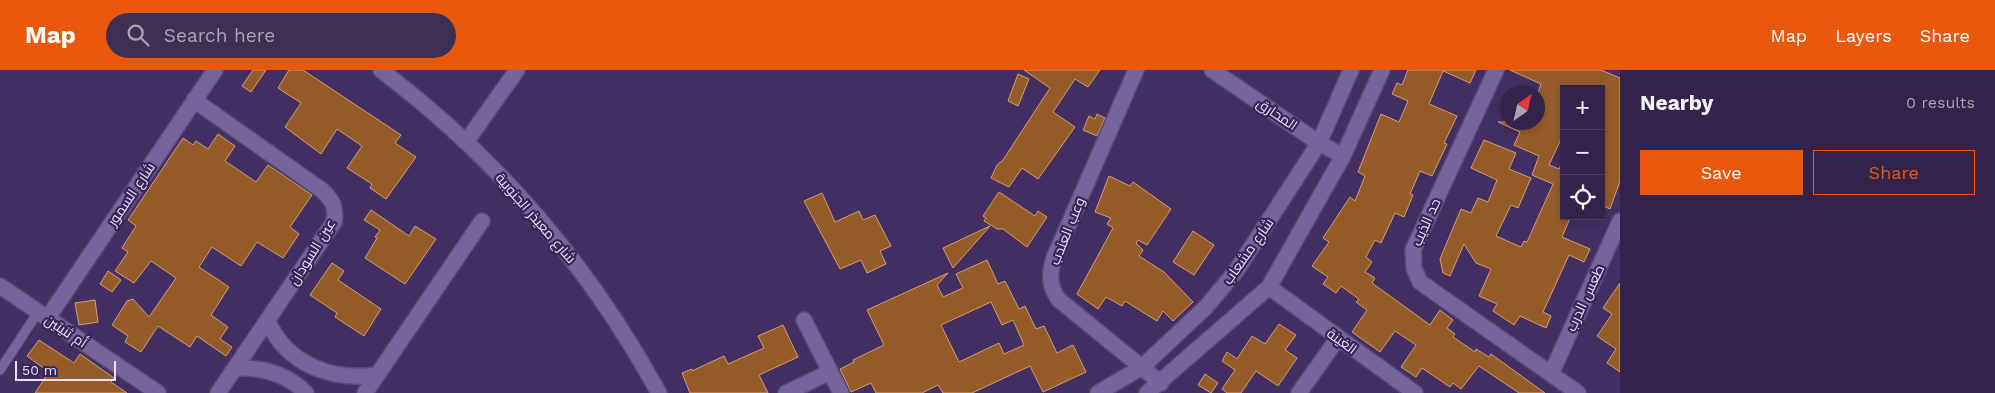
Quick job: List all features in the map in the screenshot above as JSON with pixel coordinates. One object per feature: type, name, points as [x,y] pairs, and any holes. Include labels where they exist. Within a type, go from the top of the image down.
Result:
[{"type":"street","name":"شارع السمور","points":[[42,315],[215,70]]},
{"type":"street","name":"شارع معيذر الجنوبية","points":[[380,70],[466,142],[514,189],[558,240],[599,293],[635,350],[659,393]]},
{"type":"street","points":[[466,142],[518,70]]},
{"type":"street","name":"وعب العندب","points":[[1136,70],[1054,258],[1050,273],[1051,288],[1058,299],[1161,383]]},
{"type":"street","name":"المحارق","points":[[1212,70],[1318,143],[1343,156]]},
{"type":"street","name":"شارع مشعاب","points":[[1098,393],[1142,367],[1206,307],[1236,271],[1318,143],[1351,70]]},
{"type":"street","points":[[1147,393],[1161,383],[1269,287],[1343,156],[1382,70]]},
{"type":"street","name":"حد الذيب","points":[[1496,70],[1413,250],[1414,268],[1420,282],[1578,393]]},
{"type":"street","name":"عين السودان","points":[[194,100],[323,191],[332,199],[336,210],[334,222],[268,322],[218,393]]},
{"type":"street","points":[[365,393],[482,221]]},
{"type":"street","name":"طعس الدرب","points":[[1550,374],[1620,222]]},
{"type":"street","name":"أم ثنيتين","points":[[0,286],[158,393]]},
{"type":"street","name":"الغينة","points":[[1269,287],[1416,393]]},
{"type":"street","points":[[804,320],[841,393]]},
{"type":"street","points":[[268,322],[283,346],[306,364],[340,376],[377,375]]},
{"type":"street","points":[[1299,393],[1338,338]]},
{"type":"street","points":[[293,382],[306,364]]},
{"type":"street","points":[[235,368],[265,370],[293,382],[306,393]]},
{"type":"street","points":[[786,393],[830,372]]},
{"type":"lane","points":[[0,370],[42,315]]},
{"type":"building","points":[[253,70],[266,70],[251,92],[242,86]]},
{"type":"building","points":[[289,70],[303,70],[401,135],[395,143],[416,157],[386,199],[370,188],[372,184],[347,168],[362,146],[337,129],[321,154],[285,127],[301,103],[278,88]]},
{"type":"building","points":[[1024,70],[1100,70],[1088,87],[1075,79],[1053,112],[1075,127],[1038,179],[1022,168],[1009,187],[991,178],[997,165],[1003,160],[1050,88]]},
{"type":"building","points":[[1408,70],[1476,70],[1470,83],[1443,71],[1429,104],[1457,116],[1444,143],[1447,144],[1432,176],[1420,171],[1410,194],[1413,195],[1404,217],[1395,213],[1381,243],[1375,240],[1366,257],[1372,262],[1365,272],[1375,278],[1372,283],[1430,325],[1440,310],[1453,320],[1447,328],[1455,334],[1453,337],[1475,352],[1476,349],[1489,357],[1491,354],[1545,393],[1519,393],[1479,366],[1461,389],[1453,383],[1450,387],[1422,368],[1416,377],[1401,367],[1416,345],[1395,331],[1380,352],[1352,332],[1367,310],[1356,302],[1359,299],[1341,286],[1336,293],[1323,284],[1328,277],[1312,266],[1329,242],[1323,238],[1350,197],[1355,201],[1365,176],[1358,172],[1381,114],[1399,122],[1408,101],[1392,94],[1397,83],[1402,85]]},
{"type":"building","points":[[1510,70],[1601,70],[1620,78],[1620,181],[1610,209],[1605,207],[1605,85],[1560,85],[1560,141],[1549,165],[1559,169],[1560,167],[1560,220],[1569,220],[1562,237],[1590,249],[1584,262],[1569,255],[1543,312],[1551,316],[1546,328],[1520,316],[1514,325],[1493,311],[1497,304],[1479,296],[1491,269],[1476,263],[1464,244],[1450,276],[1443,273],[1440,259],[1461,209],[1471,213],[1478,198],[1488,202],[1497,180],[1471,168],[1484,140],[1516,153],[1509,169],[1531,178],[1518,208],[1511,205],[1496,236],[1521,247],[1524,241],[1527,242],[1553,184],[1532,175],[1539,156],[1514,145],[1520,132],[1516,130],[1545,130],[1545,85]]},
{"type":"building","points":[[1018,74],[1029,79],[1018,106],[1008,101]]},
{"type":"building","points":[[1097,114],[1105,118],[1097,136],[1083,130],[1089,116],[1095,119]]},
{"type":"building","points":[[218,134],[235,146],[225,161],[256,182],[268,165],[312,195],[290,227],[299,234],[283,258],[257,242],[241,266],[212,247],[199,267],[229,287],[211,315],[228,327],[220,339],[232,347],[226,356],[197,336],[190,347],[158,326],[141,352],[125,342],[128,336],[112,325],[127,301],[133,299],[149,317],[176,278],[151,261],[134,283],[115,271],[128,252],[122,248],[136,226],[128,220],[183,138],[193,145],[196,141],[208,149]]},
{"type":"building","points":[[1109,176],[1130,186],[1133,182],[1171,209],[1147,245],[1138,240],[1136,243],[1143,250],[1139,256],[1164,272],[1193,302],[1173,321],[1163,311],[1157,321],[1125,301],[1122,306],[1106,297],[1098,309],[1077,294],[1113,228],[1107,224],[1111,218],[1095,212]]},
{"type":"building","points":[[999,192],[1035,216],[1038,211],[1047,217],[1027,247],[1003,229],[997,229],[984,221],[986,218],[983,216]]},
{"type":"building","points":[[822,193],[835,222],[859,211],[863,220],[875,215],[891,246],[880,251],[886,264],[867,273],[861,260],[840,269],[804,201]]},
{"type":"building","points":[[371,210],[409,236],[415,226],[436,239],[405,284],[365,258],[380,230],[364,220]]},
{"type":"building","points":[[990,226],[953,268],[943,248]]},
{"type":"building","points":[[1193,231],[1214,245],[1194,275],[1173,262]]},
{"type":"building","points":[[987,260],[998,284],[1005,281],[1019,309],[1025,306],[1036,329],[1044,326],[1057,353],[1073,345],[1086,372],[1043,392],[1030,366],[972,393],[943,393],[938,385],[922,393],[876,393],[871,383],[851,392],[840,369],[854,362],[853,360],[884,345],[867,310],[948,273],[937,285],[943,297],[963,288],[956,274]],"holes":[[[991,302],[1002,325],[1013,320],[1024,345],[1004,354],[999,343],[959,362],[941,325]]]},
{"type":"building","points":[[332,263],[344,271],[338,280],[381,309],[364,336],[335,317],[337,313],[310,295]]},
{"type":"building","points":[[108,271],[121,280],[112,292],[100,284]]},
{"type":"building","points":[[1620,283],[1620,372],[1607,363],[1616,349],[1597,336],[1612,314],[1603,308]]},
{"type":"building","points":[[95,300],[98,322],[79,325],[75,303]]},
{"type":"building","points":[[1279,324],[1296,335],[1285,350],[1297,358],[1278,386],[1256,371],[1241,393],[1227,393],[1222,389],[1235,370],[1222,361],[1227,352],[1237,359],[1252,336],[1265,344]]},
{"type":"building","points":[[783,325],[798,357],[759,375],[768,393],[690,393],[682,373],[692,369],[692,371],[724,356],[728,364],[764,348],[758,336]]},
{"type":"building","points":[[39,340],[74,363],[80,354],[114,378],[111,382],[127,393],[35,393],[49,372],[27,356]]},
{"type":"building","points":[[1205,374],[1218,383],[1211,393],[1198,385]]}]
